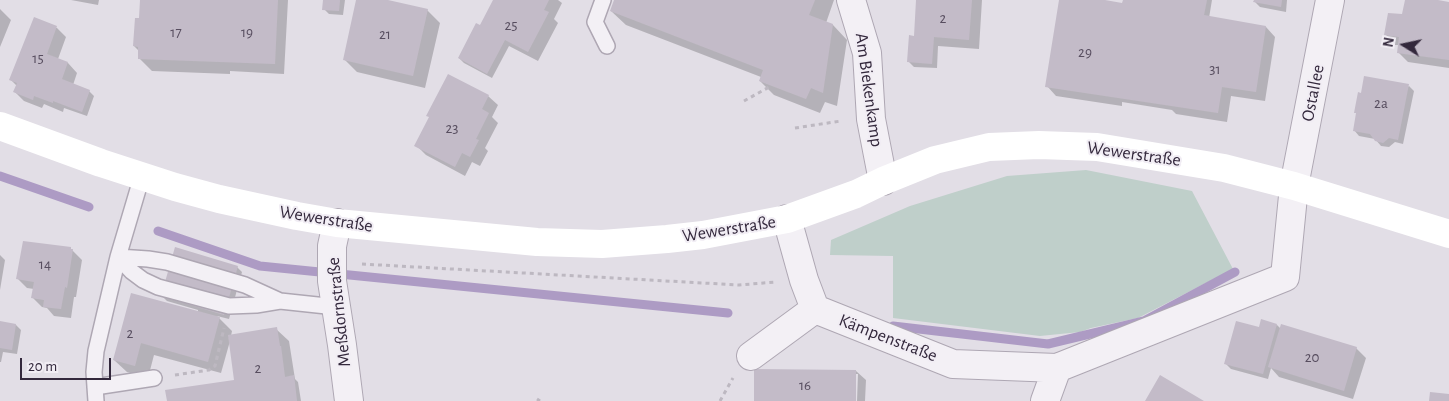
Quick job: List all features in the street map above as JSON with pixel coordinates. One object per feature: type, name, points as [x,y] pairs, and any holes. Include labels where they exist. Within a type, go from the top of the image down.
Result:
[{"type":"main road","name":"Wewerstraße","points":[[0,126],[101,163],[219,199],[337,223],[517,241],[602,244],[704,235],[788,220],[856,194],[935,160],[989,147],[1039,144],[1097,147],[1224,168],[1294,186],[1449,234]]},
{"type":"street","name":"Am Biekenkamp","points":[[851,0],[866,53],[871,119],[883,181]]},
{"type":"street","name":"Ostallee","points":[[1294,186],[1330,0]]},
{"type":"street","name":"Kämpenstraße","points":[[815,309],[952,364],[1057,368],[1285,277],[1294,186]]},
{"type":"street","points":[[751,356],[815,309],[804,280],[788,220]]},
{"type":"street","name":"Meßdornstraße","points":[[337,223],[332,246],[333,282],[349,401]]},
{"type":"street","points":[[1045,401],[1057,368]]},
{"type":"lane","points":[[603,0],[594,22],[607,46]]},
{"type":"lane","points":[[142,176],[118,257],[96,351],[94,372],[96,394],[154,378]]},
{"type":"lane","points":[[118,257],[167,262],[245,285],[280,301]]},
{"type":"lane","points":[[118,257],[131,271],[143,280],[158,287],[229,306],[256,305],[280,301],[333,282]]},
{"type":"path","points":[[744,100],[771,86]]},
{"type":"path","points":[[795,128],[848,120],[871,119]]},
{"type":"path","points":[[333,282],[366,265],[739,285],[804,280]]},
{"type":"path","points":[[154,378],[208,370],[215,366],[229,306]]},
{"type":"shaded area","points":[[1086,170],[1192,191],[1233,269],[1138,318],[1080,332],[1040,336],[893,318],[893,256],[830,255],[831,240],[910,206],[1007,176]]},
{"type":"building","points":[[140,0],[278,0],[275,64],[138,59],[138,47],[133,46],[135,18],[139,18]]},
{"type":"building","points":[[323,0],[340,0],[339,11],[322,10]]},
{"type":"building","points":[[356,0],[388,0],[428,9],[413,76],[343,60]]},
{"type":"building","points":[[493,0],[549,0],[544,10],[549,12],[528,52],[505,40],[487,74],[458,58],[476,23],[480,25]]},
{"type":"building","points":[[614,0],[815,0],[809,15],[833,24],[823,93],[811,88],[806,99],[759,81],[763,70],[610,11]]},
{"type":"building","points":[[916,0],[972,0],[969,40],[934,37],[932,64],[907,62],[909,35],[914,36]]},
{"type":"building","points":[[1059,0],[1105,0],[1122,3],[1123,0],[1207,0],[1204,15],[1266,26],[1256,92],[1222,87],[1218,113],[1045,87]]},
{"type":"building","points":[[1254,0],[1282,0],[1281,7],[1253,2]]},
{"type":"building","points":[[1405,0],[1449,2],[1449,60],[1397,53],[1399,37],[1384,35],[1388,13],[1402,14]]},
{"type":"building","points":[[34,17],[57,26],[47,54],[68,62],[62,79],[90,90],[82,112],[53,101],[53,103],[34,96],[33,100],[13,92],[17,83],[9,80]]},
{"type":"building","points":[[448,74],[489,95],[482,109],[489,113],[476,139],[479,140],[470,157],[462,153],[455,167],[414,146],[429,117],[426,116]]},
{"type":"building","points":[[1364,76],[1409,84],[1398,140],[1389,138],[1383,143],[1375,141],[1370,134],[1353,131],[1358,92],[1361,93]]},
{"type":"building","points":[[23,241],[71,247],[73,249],[67,288],[65,287],[61,309],[43,307],[44,300],[31,298],[34,282],[16,279]]},
{"type":"building","points":[[175,247],[238,266],[224,315],[161,296]]},
{"type":"building","points":[[131,293],[220,317],[208,362],[141,343],[135,366],[113,360]]},
{"type":"building","points":[[1261,319],[1277,324],[1263,374],[1224,364],[1236,321],[1259,327]]},
{"type":"building","points":[[0,321],[16,324],[12,350],[0,348]]},
{"type":"building","points":[[1281,324],[1357,347],[1344,391],[1268,367]]},
{"type":"building","points":[[277,327],[285,377],[294,375],[297,401],[167,401],[165,390],[234,380],[228,335]]},
{"type":"building","points":[[754,369],[856,370],[856,401],[754,401]]},
{"type":"building","points":[[1160,375],[1204,401],[1145,401]]},
{"type":"building","points":[[1430,392],[1449,394],[1449,401],[1429,401]]},
{"type":"waterway","points":[[0,176],[89,207]]},
{"type":"waterway","points":[[158,231],[260,266],[728,313]]},
{"type":"waterway","points":[[893,326],[1048,344],[1144,321],[1235,272]]}]
